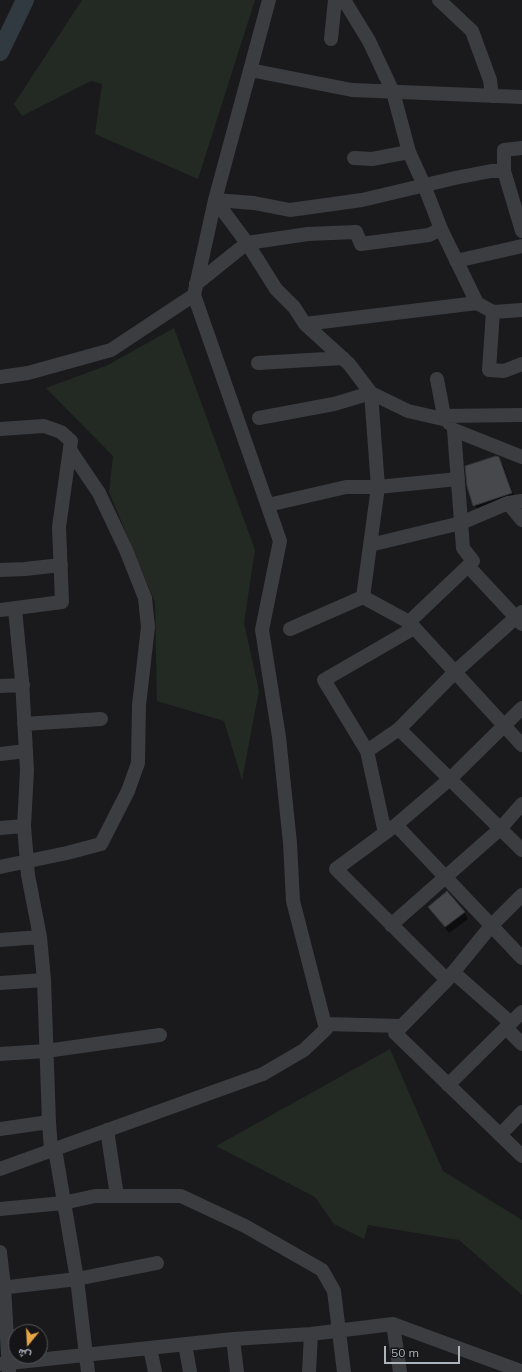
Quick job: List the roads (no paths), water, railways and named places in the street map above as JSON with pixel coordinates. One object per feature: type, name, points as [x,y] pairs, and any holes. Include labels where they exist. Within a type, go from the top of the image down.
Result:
[{"type":"street","points":[[0,1169],[263,1074],[304,1050],[326,1029],[293,901],[290,843],[279,737],[262,630],[280,541],[195,290],[215,200],[269,0]]},
{"type":"street","points":[[332,39],[335,0]]},
{"type":"street","points":[[344,0],[369,41],[393,92],[409,152],[441,229],[477,303],[493,312],[522,310]]},
{"type":"street","points":[[439,0],[472,31],[490,80],[492,96]]},
{"type":"street","points":[[250,70],[352,90],[522,97]]},
{"type":"street","points":[[522,148],[504,150],[504,171],[522,231]]},
{"type":"street","points":[[354,158],[372,159],[409,152]]},
{"type":"street","points":[[215,200],[254,203],[290,210],[362,200],[491,170],[504,171]]},
{"type":"street","points":[[215,200],[248,243],[276,289],[294,307],[305,324],[343,358],[371,392],[408,410],[449,422],[522,456]]},
{"type":"street","points":[[0,376],[28,373],[111,350],[195,290],[248,243],[308,234],[356,232],[361,244],[429,235],[441,229]]},
{"type":"street","points":[[456,261],[522,246]]},
{"type":"street","points":[[305,324],[477,303]]},
{"type":"street","points":[[493,312],[489,370],[504,371],[522,364]]},
{"type":"street","points":[[258,363],[343,358]]},
{"type":"street","points":[[437,378],[449,422],[458,478],[463,548],[473,561],[411,625],[324,680],[367,751],[391,829],[445,876],[522,958]]},
{"type":"street","points":[[259,418],[334,404],[371,392]]},
{"type":"street","points":[[363,597],[378,487],[371,392]]},
{"type":"street","points":[[449,422],[522,415]]},
{"type":"street","points":[[0,428],[44,426],[61,432],[72,441],[59,527],[62,602],[0,610]]},
{"type":"street","points":[[0,867],[101,844],[128,791],[138,763],[139,705],[148,627],[145,598],[126,550],[99,493],[70,450]]},
{"type":"street","points":[[268,504],[346,487],[378,487],[458,478]]},
{"type":"street","points":[[370,545],[462,523],[508,503],[522,501]]},
{"type":"street","points":[[508,503],[522,520]]},
{"type":"street","points":[[0,570],[61,565]]},
{"type":"street","points":[[367,751],[399,729],[456,671],[520,618],[468,566]]},
{"type":"street","points":[[363,597],[411,625],[456,671],[503,726],[522,745]]},
{"type":"street","points":[[290,629],[363,597]]},
{"type":"street","points":[[15,609],[23,685],[26,752],[24,826],[28,875],[40,937],[44,980],[49,1122],[76,1279],[88,1372]]},
{"type":"street","points":[[0,686],[23,685]]},
{"type":"street","points":[[522,708],[451,778],[391,829],[336,870],[391,925],[508,1026],[522,1044]]},
{"type":"street","points":[[24,724],[101,719]]},
{"type":"street","points":[[399,729],[451,778],[522,850]]},
{"type":"street","points":[[0,754],[26,752]]},
{"type":"street","points":[[391,925],[500,828],[522,804]]},
{"type":"street","points":[[0,828],[24,826]]},
{"type":"street","points":[[522,895],[491,926],[450,976],[395,1033],[522,1156]]},
{"type":"street","points":[[0,940],[40,937]]},
{"type":"street","points":[[0,983],[44,980]]},
{"type":"street","points":[[448,1084],[522,1012]]},
{"type":"street","points":[[325,1024],[402,1026]]},
{"type":"street","points":[[0,1054],[46,1051],[160,1035]]},
{"type":"street","points":[[500,1135],[522,1112]]},
{"type":"street","points":[[0,1129],[49,1122]]},
{"type":"street","points":[[107,1130],[117,1196]]},
{"type":"street","points":[[0,1209],[63,1203],[95,1196],[181,1196],[246,1226],[322,1270],[334,1291],[344,1372]]},
{"type":"street","points":[[0,1252],[6,1366],[86,1354],[233,1339],[311,1334],[393,1324],[518,1370],[519,1372]]},
{"type":"street","points":[[2,1288],[76,1279],[157,1263]]},
{"type":"street","points":[[393,1324],[400,1372]]},
{"type":"street","points":[[308,1372],[311,1334]]},
{"type":"street","points":[[233,1339],[237,1372]]},
{"type":"street","points":[[185,1344],[190,1372]]},
{"type":"street","points":[[150,1348],[155,1372]]},
{"type":"waterway","points":[[0,52],[25,0]]}]
